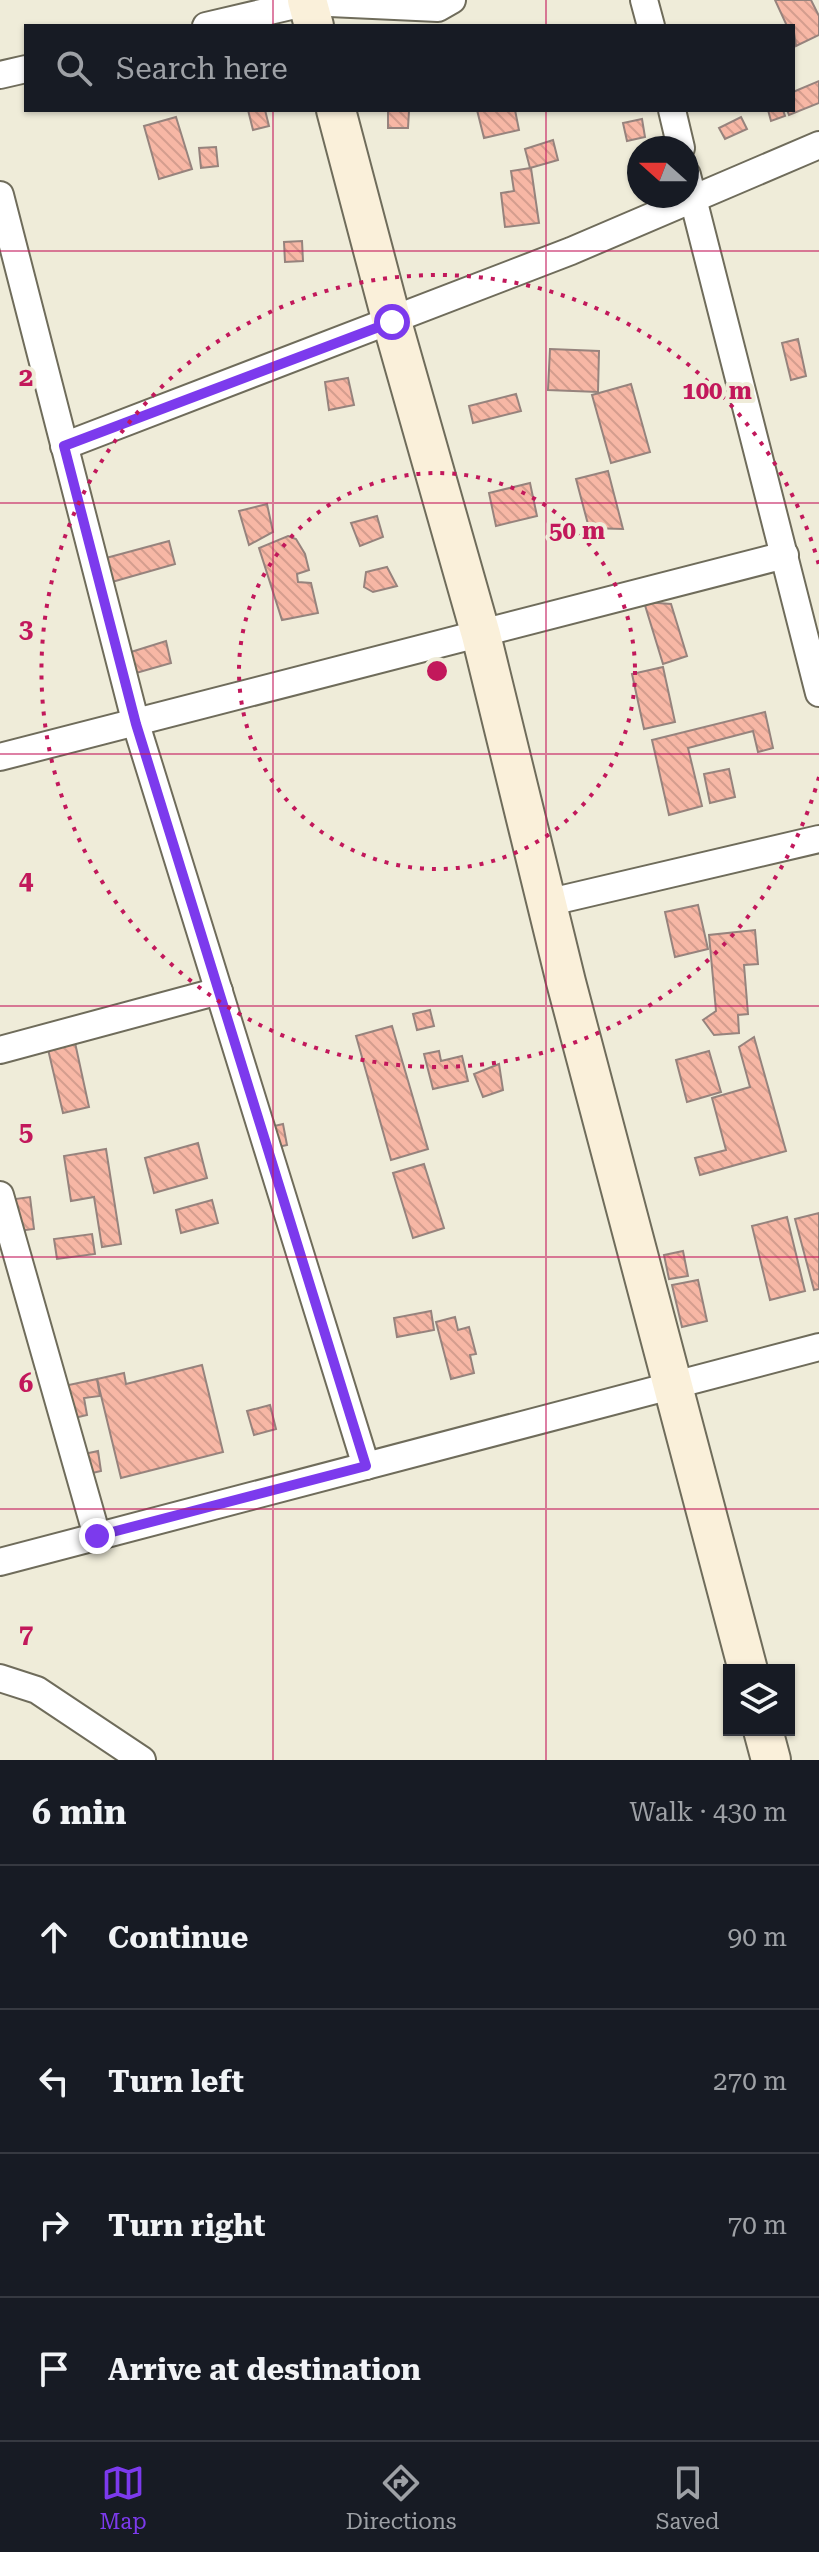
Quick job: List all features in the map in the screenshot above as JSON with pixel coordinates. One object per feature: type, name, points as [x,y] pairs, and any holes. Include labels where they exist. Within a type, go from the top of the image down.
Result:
[{"type":"street","points":[[218,24],[310,9],[438,8],[452,0]]},
{"type":"street","points":[[644,0],[650,24]]},
{"type":"street","points":[[0,75],[24,69]]},
{"type":"street","points":[[337,112],[392,322],[481,635],[546,903],[746,1664]]},
{"type":"street","points":[[672,112],[678,136]]},
{"type":"street","points":[[699,183],[819,145]]},
{"type":"street","points":[[0,195],[6,234],[136,724],[366,1466]]},
{"type":"street","points":[[64,446],[571,251],[650,208]]},
{"type":"street","points":[[696,208],[819,693]]},
{"type":"street","points":[[0,757],[785,555]]},
{"type":"street","points":[[546,903],[819,839]]},
{"type":"street","points":[[0,1050],[219,991]]},
{"type":"street","points":[[0,1195],[97,1536]]},
{"type":"street","points":[[0,1562],[819,1347]]},
{"type":"street","points":[[0,1678],[37,1690],[142,1760]]},
{"type":"street","points":[[765,1736],[771,1760]]},
{"type":"building","points":[[775,0],[811,0],[819,16],[819,35],[796,46],[795,24],[786,24]]},
{"type":"building","points":[[819,81],[819,103],[789,115],[788,112],[795,112],[795,91]]},
{"type":"building","points":[[248,112],[266,112],[269,126],[253,130]]},
{"type":"building","points":[[388,112],[409,112],[408,128],[388,128]]},
{"type":"building","points":[[478,112],[515,112],[519,130],[484,138]]},
{"type":"building","points":[[769,112],[784,112],[785,116],[771,121]]},
{"type":"building","points":[[176,117],[192,169],[159,179],[144,126]]},
{"type":"building","points":[[741,117],[747,129],[725,139],[719,128]]},
{"type":"building","points":[[642,119],[645,136],[627,136],[627,141],[623,123]]},
{"type":"building","points":[[553,140],[558,160],[530,168],[525,149]]},
{"type":"building","points":[[216,147],[218,166],[201,168],[199,148]]},
{"type":"building","points":[[531,168],[539,223],[505,227],[501,193],[514,191],[511,171]]},
{"type":"building","points":[[302,241],[303,261],[285,262],[284,242]]},
{"type":"building","points":[[798,339],[806,376],[791,380],[782,343]]},
{"type":"building","points":[[550,349],[599,351],[598,392],[548,390]]},
{"type":"building","points":[[348,378],[354,405],[329,410],[325,382]]},
{"type":"building","points":[[631,384],[650,452],[611,463],[592,395]]},
{"type":"building","points":[[516,394],[521,411],[473,423],[469,406]]},
{"type":"building","points":[[608,471],[623,529],[589,528],[576,479]]},
{"type":"building","points":[[530,483],[537,516],[496,526],[489,493]]},
{"type":"building","points":[[267,504],[273,532],[249,545],[239,511]]},
{"type":"building","points":[[377,516],[383,537],[360,546],[351,523]]},
{"type":"building","points":[[288,536],[296,539],[305,554],[309,570],[297,574],[298,582],[311,583],[318,613],[282,620],[259,548]]},
{"type":"building","points":[[169,541],[175,564],[112,582],[106,558]]},
{"type":"building","points":[[387,567],[397,586],[373,592],[364,587],[366,572]]},
{"type":"building","points":[[644,602],[671,604],[687,656],[663,664]]},
{"type":"building","points":[[166,641],[171,663],[136,673],[131,652]]},
{"type":"building","points":[[663,667],[675,722],[644,729],[632,674]]},
{"type":"building","points":[[765,712],[773,748],[758,752],[753,731],[688,748],[702,806],[669,815],[652,740]]},
{"type":"building","points":[[729,769],[735,797],[710,803],[704,774]]},
{"type":"building","points":[[698,905],[708,949],[675,957],[665,912]]},
{"type":"building","points":[[755,930],[758,964],[744,965],[748,1014],[738,1015],[739,1033],[714,1035],[703,1020],[716,1011],[709,935]]},
{"type":"building","points":[[430,1010],[434,1026],[417,1030],[413,1014]]},
{"type":"building","points":[[392,1026],[428,1149],[391,1160],[356,1036]]},
{"type":"building","points":[[754,1037],[786,1151],[700,1175],[695,1158],[726,1150],[712,1098],[750,1087],[739,1047]]},
{"type":"building","points":[[74,1038],[89,1107],[63,1113],[47,1045]]},
{"type":"building","points":[[439,1051],[441,1061],[462,1056],[468,1081],[433,1089],[424,1054]]},
{"type":"building","points":[[709,1051],[721,1092],[687,1102],[676,1060]]},
{"type":"building","points":[[499,1064],[503,1090],[483,1097],[474,1074]]},
{"type":"building","points":[[283,1124],[287,1145],[274,1148],[270,1127]]},
{"type":"building","points":[[198,1143],[207,1178],[154,1193],[145,1158]]},
{"type":"building","points":[[106,1149],[121,1244],[102,1247],[94,1197],[71,1201],[64,1156]]},
{"type":"building","points":[[424,1164],[444,1228],[413,1238],[393,1173]]},
{"type":"building","points":[[30,1197],[34,1229],[19,1231],[15,1199]]},
{"type":"building","points":[[212,1200],[218,1223],[181,1233],[176,1210]]},
{"type":"building","points":[[819,1213],[819,1289],[814,1290],[795,1219]]},
{"type":"building","points":[[787,1217],[805,1291],[770,1300],[752,1226]]},
{"type":"building","points":[[92,1234],[95,1254],[57,1259],[54,1239]]},
{"type":"building","points":[[683,1251],[688,1276],[669,1279],[664,1255]]},
{"type":"building","points":[[698,1280],[707,1321],[682,1327],[672,1285]]},
{"type":"building","points":[[431,1311],[434,1330],[397,1337],[394,1318]]},
{"type":"building","points":[[455,1317],[458,1330],[469,1327],[476,1354],[470,1355],[474,1373],[451,1379],[436,1322]]},
{"type":"building","points":[[202,1365],[223,1452],[121,1478],[97,1379],[124,1373],[126,1384]]},
{"type":"building","points":[[97,1379],[100,1396],[84,1398],[87,1415],[70,1419],[64,1386]]},
{"type":"building","points":[[270,1405],[276,1429],[254,1435],[247,1411]]},
{"type":"building","points":[[98,1451],[101,1471],[88,1474],[84,1454]]},
{"type":"route","points":[[97,1536],[366,1466],[136,724],[64,446],[392,322]]}]
